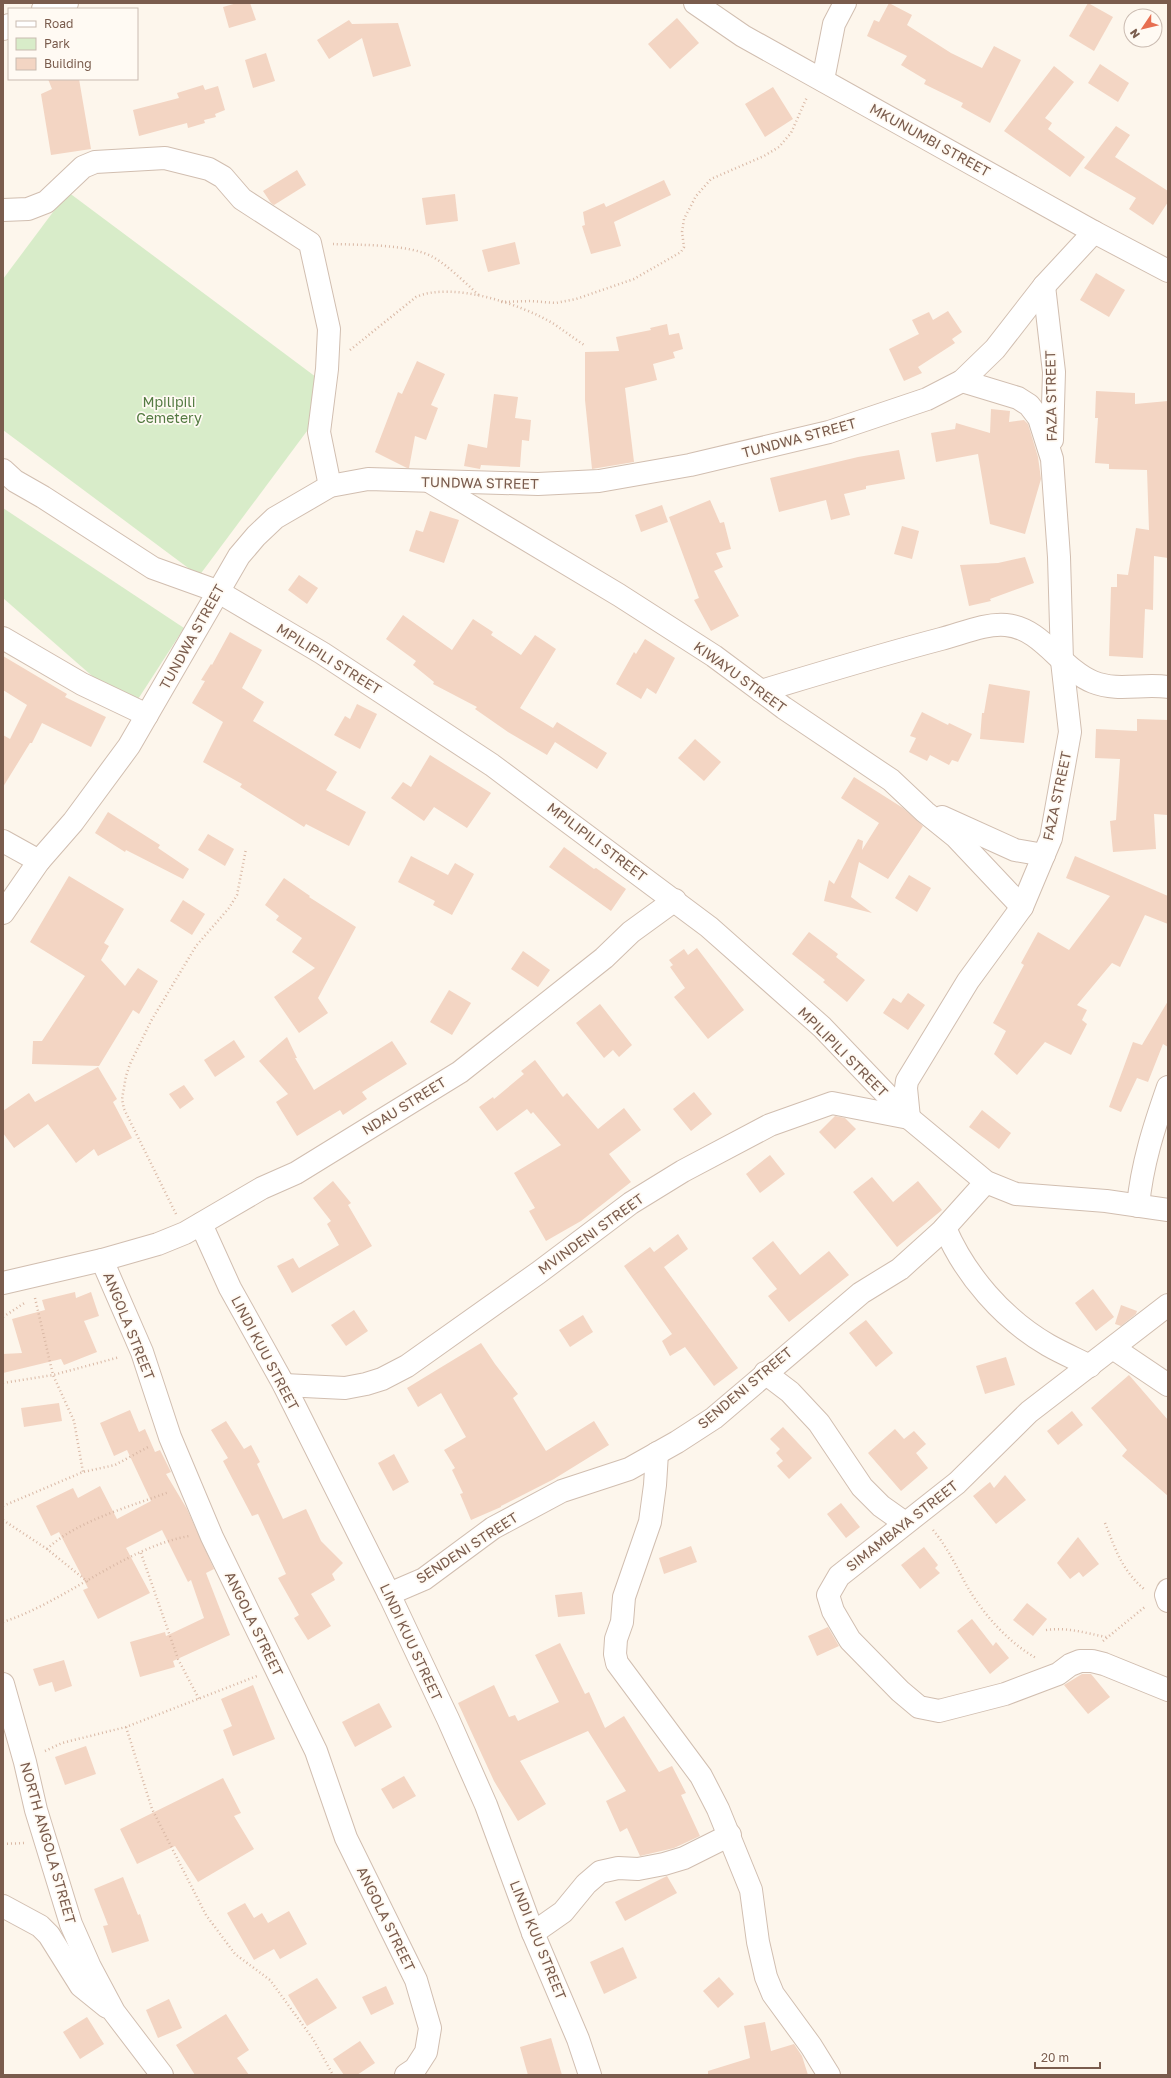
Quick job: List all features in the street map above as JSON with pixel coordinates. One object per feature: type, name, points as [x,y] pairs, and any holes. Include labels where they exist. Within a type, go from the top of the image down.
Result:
[{"type":"street","points":[[47,8],[67,3]]},
{"type":"street","name":"MKUNUMBI STREET","points":[[695,3],[743,36],[1094,232],[1168,271]]},
{"type":"street","points":[[819,78],[834,24],[845,3]]},
{"type":"street","points":[[3,210],[28,209],[46,202],[83,167],[96,162],[165,158],[209,169],[223,178],[242,199],[310,243],[329,329],[327,369],[319,432],[330,486]]},
{"type":"street","name":"TUNDWA STREET","points":[[3,913],[39,861],[73,822],[102,780],[129,746],[217,591],[239,556],[256,536],[275,518],[330,486],[368,479],[538,484],[599,481],[690,465],[829,432],[927,399],[962,381],[995,349],[1044,286],[1094,232]]},
{"type":"street","name":"FAZA STREET","points":[[909,1118],[906,1088],[907,1081],[968,981],[1022,907],[1044,855],[1051,838],[1070,732],[1062,661],[1059,557],[1052,459],[1054,372],[1044,286]]},
{"type":"street","name":"FAZA STREET","points":[[962,381],[1018,398],[1029,405],[1039,418],[1052,459]]},
{"type":"street","name":"MPILIPILI STREET","points":[[3,470],[14,481],[43,497],[153,568],[217,591],[322,653],[492,765],[710,927],[822,1028],[909,1118],[986,1182],[1016,1194],[1106,1201],[1168,1210]]},
{"type":"street","name":"KIWAYU STREET","points":[[431,482],[619,595],[714,656],[761,691],[891,780],[925,812],[956,837],[1022,907]]},
{"type":"street","points":[[761,691],[909,648],[987,627],[1006,625],[1023,629],[1044,643],[1062,661],[1092,682],[1110,688],[1168,687]]},
{"type":"street","points":[[3,638],[82,684],[147,715]]},
{"type":"street","points":[[925,812],[963,825],[1015,850],[1044,855]]},
{"type":"street","points":[[3,841],[39,861]]},
{"type":"street","name":"NDAU STREET","points":[[102,1260],[158,1244],[193,1228],[262,1188],[296,1173],[460,1072],[604,958],[631,932],[675,900]]},
{"type":"street","points":[[1138,1206],[1140,1177],[1146,1153],[1168,1087]]},
{"type":"street","name":"MVINDENI STREET","points":[[284,1385],[345,1388],[382,1379],[407,1366],[538,1273],[631,1203],[683,1171],[770,1125],[832,1103],[909,1118]]},
{"type":"street","name":"SENDENI STREET","points":[[389,1594],[424,1578],[493,1528],[562,1491],[628,1469],[714,1418],[765,1373],[862,1293],[900,1269],[945,1228],[986,1182]]},
{"type":"street","name":"LINDI KUU STREET","points":[[193,1228],[230,1288],[284,1385],[389,1594],[486,1805],[533,1933],[578,2039],[590,2075]]},
{"type":"street","points":[[945,1228],[952,1244],[994,1303],[1018,1324],[1048,1345],[1090,1366]]},
{"type":"street","name":"ANGOLA STREET","points":[[3,1283],[102,1260],[142,1352],[170,1436],[212,1537],[316,1751],[346,1838],[416,1980],[424,2002],[430,2028],[426,2052],[415,2069],[406,2075]]},
{"type":"street","name":"SIMAMBAYA STREET","points":[[1168,1305],[1029,1412],[957,1483],[839,1576],[828,1595],[833,1611],[850,1640],[900,1691],[919,1707],[939,1711],[1005,1694],[1058,1674],[1070,1665],[1086,1661],[1104,1664],[1168,1690]]},
{"type":"street","points":[[1114,1348],[1168,1385]]},
{"type":"street","points":[[765,1373],[790,1392],[819,1423],[862,1487],[881,1506],[907,1521]]},
{"type":"street","points":[[657,1453],[655,1485],[650,1522],[624,1597],[622,1622],[616,1639],[615,1654],[618,1662],[701,1776],[730,1835],[750,1890],[758,1942],[766,1977],[773,1994],[811,2046],[829,2075]]},
{"type":"street","name":"NORTH ANGOLA STREET","points":[[3,1684],[25,1762],[36,1810],[71,1924],[90,1967],[114,2012],[162,2075]]},
{"type":"street","points":[[533,1933],[563,1912],[586,1884],[600,1872],[618,1868],[638,1869],[664,1864],[684,1858],[730,1835]]},
{"type":"street","points":[[3,1906],[40,1926],[49,1935],[81,1986],[114,2012]]},
{"type":"path","points":[[500,302],[530,301],[556,303],[576,299],[634,280],[681,252],[684,247],[682,232],[684,218],[696,196],[711,179],[764,156],[779,147],[791,133],[819,78]]},
{"type":"path","points":[[310,243],[368,245],[424,253],[434,258],[480,296]]},
{"type":"path","points":[[327,369],[416,297],[426,293],[441,292],[480,296],[500,302],[540,317],[584,345]]},
{"type":"path","points":[[193,1228],[158,1174],[124,1110],[123,1092],[130,1064],[151,1021],[176,977],[196,946],[229,908],[238,895],[246,848]]},
{"type":"path","points":[[3,1317],[35,1296],[53,1375],[74,1421],[83,1472]]},
{"type":"path","points":[[3,1383],[53,1375],[142,1352]]},
{"type":"path","points":[[3,1506],[83,1472],[115,1465],[170,1436]]},
{"type":"path","points":[[48,1549],[56,1540],[94,1520],[174,1490],[194,1491]]},
{"type":"path","points":[[3,1520],[48,1549],[88,1582]]},
{"type":"path","points":[[907,1521],[919,1521],[932,1528],[946,1546],[977,1602],[1017,1646],[1037,1658]]},
{"type":"path","points":[[1105,1523],[1115,1550],[1122,1563],[1145,1590]]},
{"type":"path","points":[[3,1622],[50,1603],[114,1566],[180,1537],[204,1533],[212,1537]]},
{"type":"path","points":[[141,1553],[178,1659],[199,1699]]},
{"type":"path","points":[[1086,1661],[1107,1637],[1162,1598]]},
{"type":"path","points":[[1046,1630],[1059,1628],[1074,1629],[1107,1637]]},
{"type":"path","points":[[25,1762],[41,1752],[62,1743],[126,1727],[276,1669]]},
{"type":"path","points":[[126,1727],[152,1809],[206,1915],[235,1954],[270,1980],[313,2039],[333,2075]]},
{"type":"green space","name":"Mpilipili Cemetery","points":[[68,192],[336,392],[199,576],[3,430],[3,279]]},
{"type":"green space","points":[[3,508],[184,628],[131,710],[3,598]]},
{"type":"building","points":[[237,3],[250,3],[256,20],[229,28],[223,7]]},
{"type":"building","points":[[889,3],[912,15],[907,25],[951,53],[982,68],[994,46],[1021,60],[990,123],[961,107],[963,103],[924,84],[926,80],[901,65],[907,56],[867,36],[874,20],[879,22]]},
{"type":"building","points":[[1088,3],[1113,17],[1094,51],[1069,36]]},
{"type":"building","points":[[677,18],[699,43],[670,69],[648,44]]},
{"type":"building","points":[[349,20],[352,24],[398,23],[411,66],[373,77],[362,38],[329,59],[317,40]]},
{"type":"building","points":[[266,53],[275,81],[253,88],[245,60]]},
{"type":"building","points":[[1100,64],[1129,83],[1118,102],[1088,83]]},
{"type":"building","points":[[1054,66],[1074,82],[1045,118],[1052,123],[1048,129],[1085,157],[1070,177],[1004,131]]},
{"type":"building","points":[[48,80],[79,80],[91,149],[51,155],[41,94],[52,89]]},
{"type":"building","points":[[203,85],[205,90],[218,86],[225,110],[215,114],[216,117],[204,120],[205,123],[188,128],[187,123],[139,136],[133,110],[179,98],[177,93]]},
{"type":"building","points":[[773,87],[793,119],[765,137],[745,104]]},
{"type":"building","points":[[1116,126],[1130,135],[1115,157],[1168,191],[1168,202],[1153,225],[1129,209],[1136,198],[1084,168]]},
{"type":"building","points":[[297,170],[306,185],[274,205],[271,203],[263,191]]},
{"type":"building","points":[[664,180],[671,195],[614,222],[621,246],[591,254],[582,226],[585,225],[583,212],[604,203],[606,207]]},
{"type":"building","points":[[455,194],[458,221],[426,225],[422,198]]},
{"type":"building","points":[[515,242],[520,264],[488,272],[482,250]]},
{"type":"building","points":[[1096,273],[1125,290],[1109,317],[1080,300]]},
{"type":"building","points":[[948,311],[962,332],[952,339],[955,343],[918,367],[922,373],[904,381],[889,349],[919,334],[912,320],[929,312],[933,320]]},
{"type":"building","points":[[667,324],[669,335],[679,333],[683,349],[673,352],[675,358],[653,364],[657,380],[625,388],[634,462],[592,469],[585,400],[585,352],[619,351],[616,337],[651,330],[650,328]]},
{"type":"building","points":[[417,361],[445,374],[431,405],[438,408],[426,440],[415,436],[409,468],[407,468],[375,452],[398,392],[402,394]]},
{"type":"building","points":[[1096,391],[1135,393],[1135,404],[1168,401],[1168,558],[1154,556],[1153,610],[1145,609],[1143,658],[1109,656],[1111,587],[1117,587],[1117,574],[1128,575],[1136,528],[1149,530],[1147,470],[1109,469],[1109,464],[1095,463],[1098,418],[1095,418]]},
{"type":"building","points":[[494,394],[518,397],[515,418],[531,420],[529,441],[522,440],[520,467],[481,465],[480,469],[464,466],[468,444],[487,448]]},
{"type":"building","points":[[991,409],[1010,411],[1009,422],[1024,420],[1028,424],[1038,457],[1041,479],[1025,534],[990,524],[978,454],[936,462],[931,433],[955,429],[956,423],[990,433]]},
{"type":"building","points":[[899,450],[905,479],[866,486],[866,489],[844,494],[850,515],[831,520],[826,500],[779,512],[770,478],[858,457]]},
{"type":"building","points":[[710,500],[720,523],[724,522],[731,549],[716,553],[723,567],[714,571],[739,616],[711,631],[694,600],[699,598],[669,517]]},
{"type":"building","points":[[662,505],[668,522],[641,532],[635,515]]},
{"type":"building","points":[[430,511],[459,520],[444,563],[409,551],[416,530],[423,532]]},
{"type":"building","points":[[902,526],[919,531],[912,559],[894,554]]},
{"type":"building","points":[[1025,557],[1034,583],[990,599],[991,601],[969,606],[960,565],[998,563]]},
{"type":"building","points":[[299,575],[318,588],[307,604],[288,590]]},
{"type":"building","points":[[403,615],[452,650],[473,619],[493,632],[491,635],[521,655],[535,635],[556,649],[520,708],[553,728],[557,722],[607,753],[597,769],[555,742],[547,755],[508,732],[475,709],[477,707],[433,684],[434,682],[413,665],[416,661],[386,639]]},
{"type":"building","points":[[230,632],[262,650],[242,688],[264,702],[253,721],[337,772],[326,790],[366,812],[349,846],[306,824],[304,827],[240,787],[242,784],[203,762],[223,722],[192,703],[205,681],[201,680],[211,664],[212,665]]},
{"type":"building","points":[[645,639],[675,658],[656,694],[647,688],[641,699],[616,684],[634,652],[636,654]]},
{"type":"building","points":[[3,656],[67,694],[65,697],[106,717],[91,747],[42,723],[32,743],[30,743],[3,787],[3,735],[10,739],[27,705],[3,690]]},
{"type":"building","points":[[989,684],[1030,691],[1024,743],[980,739],[982,713],[984,713]]},
{"type":"building","points":[[357,704],[377,714],[360,749],[334,735],[345,716],[350,719]]},
{"type":"building","points":[[922,712],[948,725],[949,723],[972,734],[958,762],[952,760],[949,765],[930,755],[927,761],[909,752],[916,738],[910,736]]},
{"type":"building","points":[[1137,719],[1168,720],[1168,815],[1154,814],[1156,849],[1113,852],[1110,821],[1116,820],[1120,759],[1095,758],[1096,729],[1137,731]]},
{"type":"building","points":[[695,739],[721,762],[704,781],[678,758]]},
{"type":"building","points":[[430,755],[491,793],[467,828],[434,807],[424,821],[391,798],[403,782],[411,787]]},
{"type":"building","points":[[854,777],[903,808],[923,826],[888,879],[859,862],[851,897],[872,913],[824,901],[829,880],[834,884],[858,839],[863,841],[862,850],[879,823],[841,798]]},
{"type":"building","points":[[108,812],[160,845],[158,848],[189,869],[183,879],[126,850],[125,852],[95,833]]},
{"type":"building","points":[[208,834],[234,849],[225,866],[198,850]]},
{"type":"building","points":[[564,847],[594,869],[596,868],[626,889],[611,911],[549,867]]},
{"type":"building","points":[[411,856],[448,875],[455,863],[474,874],[452,915],[433,905],[435,901],[398,882]]},
{"type":"building","points":[[1075,856],[1168,896],[1168,924],[1145,915],[1120,967],[1112,963],[1077,1005],[1087,1010],[1082,1020],[1087,1024],[1071,1055],[1045,1042],[1017,1075],[994,1054],[1006,1031],[993,1023],[1024,965],[1021,963],[1038,932],[1069,950],[1110,896],[1066,878]]},
{"type":"building","points":[[909,875],[931,888],[917,912],[895,898]]},
{"type":"building","points":[[69,876],[124,909],[104,943],[109,946],[101,960],[125,986],[138,968],[158,981],[139,1014],[133,1010],[99,1066],[32,1064],[33,1041],[42,1041],[85,976],[30,942]]},
{"type":"building","points":[[284,878],[310,896],[309,897],[356,927],[318,998],[328,1013],[299,1033],[274,997],[315,968],[292,952],[302,938],[276,920],[279,916],[265,905]]},
{"type":"building","points":[[183,900],[205,914],[192,935],[170,921]]},
{"type":"building","points":[[809,932],[838,954],[836,957],[865,980],[847,1002],[823,982],[825,980],[792,954]]},
{"type":"building","points":[[697,948],[744,1010],[708,1039],[674,997],[685,988],[670,967],[673,965],[669,960],[684,949],[688,955]]},
{"type":"building","points":[[523,951],[550,970],[538,987],[511,969]]},
{"type":"building","points":[[449,990],[471,1003],[452,1035],[430,1022]]},
{"type":"building","points":[[908,993],[925,1005],[908,1030],[883,1013],[893,998],[901,1003]]},
{"type":"building","points":[[1168,1001],[1168,1047],[1163,1044],[1148,1082],[1137,1078],[1121,1112],[1109,1107],[1133,1042],[1142,1045]]},
{"type":"building","points":[[600,1004],[632,1045],[619,1057],[613,1050],[604,1058],[576,1023]]},
{"type":"building","points":[[287,1037],[297,1058],[295,1058],[314,1090],[392,1041],[407,1064],[362,1092],[367,1099],[343,1115],[340,1110],[297,1136],[276,1102],[288,1094],[259,1061]]},
{"type":"building","points":[[234,1040],[245,1057],[215,1077],[204,1060]]},
{"type":"building","points":[[535,1060],[563,1097],[567,1093],[598,1129],[624,1108],[641,1130],[609,1154],[631,1182],[581,1221],[546,1241],[529,1211],[535,1208],[514,1173],[561,1145],[533,1112],[531,1114],[527,1109],[497,1131],[479,1107],[493,1097],[494,1099],[524,1074],[521,1071]]},
{"type":"building","points":[[98,1067],[117,1099],[113,1102],[132,1138],[98,1156],[94,1149],[76,1163],[48,1124],[14,1148],[3,1133],[3,1111],[29,1093],[35,1102]]},
{"type":"building","points":[[184,1085],[194,1099],[180,1109],[169,1094]]},
{"type":"building","points":[[694,1092],[712,1114],[691,1131],[673,1109]]},
{"type":"building","points":[[982,1110],[1011,1133],[999,1149],[969,1127]]},
{"type":"building","points":[[835,1116],[845,1118],[856,1129],[835,1149],[819,1132]]},
{"type":"building","points":[[770,1155],[785,1174],[760,1193],[746,1174]]},
{"type":"building","points":[[872,1177],[893,1202],[918,1181],[942,1210],[897,1247],[853,1192]]},
{"type":"building","points":[[333,1181],[351,1203],[348,1205],[372,1246],[292,1293],[277,1266],[293,1258],[299,1268],[339,1245],[327,1224],[331,1221],[313,1198]]},
{"type":"building","points":[[678,1234],[688,1249],[664,1267],[738,1368],[714,1386],[685,1347],[670,1356],[662,1341],[672,1334],[624,1266],[650,1247],[654,1252]]},
{"type":"building","points":[[773,1241],[800,1275],[829,1251],[849,1275],[789,1322],[768,1296],[777,1289],[752,1258]]},
{"type":"building","points":[[1093,1289],[1114,1317],[1096,1331],[1075,1303]]},
{"type":"building","points":[[75,1292],[76,1298],[91,1292],[99,1316],[84,1321],[97,1352],[64,1365],[61,1359],[3,1373],[3,1354],[22,1353],[12,1319],[45,1310],[42,1300]]},
{"type":"building","points":[[1121,1305],[1137,1311],[1136,1314],[1121,1326],[1115,1324]]},
{"type":"building","points":[[354,1310],[368,1331],[346,1346],[331,1325]]},
{"type":"building","points":[[583,1315],[593,1332],[570,1347],[559,1330]]},
{"type":"building","points":[[866,1320],[893,1353],[876,1367],[849,1333]]},
{"type":"building","points":[[481,1343],[518,1394],[513,1398],[546,1451],[594,1421],[609,1445],[554,1479],[501,1507],[471,1520],[460,1494],[463,1493],[452,1470],[455,1468],[444,1450],[466,1437],[441,1393],[418,1407],[407,1388]]},
{"type":"building","points":[[1006,1357],[1015,1385],[985,1394],[976,1366]]},
{"type":"building","points":[[1129,1375],[1168,1420],[1168,1496],[1122,1456],[1127,1450],[1091,1408]]},
{"type":"building","points":[[59,1403],[62,1421],[24,1427],[21,1408]]},
{"type":"building","points":[[130,1410],[139,1432],[145,1429],[155,1452],[160,1450],[171,1472],[166,1474],[187,1509],[214,1569],[206,1573],[230,1635],[173,1661],[175,1667],[140,1677],[130,1642],[165,1632],[166,1636],[204,1618],[191,1580],[188,1582],[162,1530],[126,1548],[150,1593],[98,1619],[83,1590],[88,1588],[59,1532],[51,1536],[36,1506],[73,1488],[78,1498],[100,1486],[117,1519],[151,1501],[127,1450],[114,1456],[100,1423]]},
{"type":"building","points":[[1072,1411],[1083,1425],[1058,1445],[1047,1431]]},
{"type":"building","points":[[226,1421],[244,1449],[251,1445],[260,1462],[257,1464],[283,1519],[306,1509],[321,1541],[343,1563],[332,1574],[335,1580],[311,1594],[331,1626],[308,1640],[294,1618],[299,1615],[278,1578],[286,1574],[258,1514],[252,1516],[223,1461],[228,1458],[211,1430]]},
{"type":"building","points":[[783,1427],[812,1458],[789,1479],[777,1466],[783,1461],[776,1453],[780,1449],[770,1439]]},
{"type":"building","points":[[895,1429],[904,1439],[914,1431],[926,1444],[916,1453],[928,1468],[901,1491],[868,1453]]},
{"type":"building","points":[[394,1454],[409,1482],[393,1491],[378,1463]]},
{"type":"building","points":[[1005,1475],[1026,1500],[996,1524],[973,1496],[990,1482],[994,1488]]},
{"type":"building","points":[[841,1503],[860,1527],[846,1538],[827,1514]]},
{"type":"building","points":[[1078,1537],[1099,1564],[1083,1577],[1079,1572],[1070,1579],[1057,1563]]},
{"type":"building","points":[[691,1546],[697,1562],[664,1574],[659,1558]]},
{"type":"building","points":[[924,1547],[938,1565],[935,1568],[940,1573],[920,1589],[901,1565]]},
{"type":"building","points":[[582,1592],[585,1614],[558,1617],[555,1595]]},
{"type":"building","points":[[1027,1603],[1047,1619],[1033,1636],[1013,1620]]},
{"type":"building","points":[[972,1619],[993,1646],[996,1642],[1009,1658],[990,1674],[957,1631]]},
{"type":"building","points":[[828,1627],[839,1646],[817,1656],[808,1636]]},
{"type":"building","points":[[560,1643],[585,1694],[589,1692],[605,1728],[624,1716],[659,1772],[672,1766],[686,1793],[681,1795],[700,1836],[674,1848],[640,1856],[627,1828],[620,1832],[606,1801],[626,1791],[588,1731],[520,1761],[546,1804],[518,1821],[494,1781],[458,1703],[494,1685],[509,1717],[515,1715],[518,1721],[559,1702],[535,1655]]},
{"type":"building","points":[[64,1660],[72,1686],[55,1692],[52,1682],[39,1686],[33,1669]]},
{"type":"building","points":[[1082,1674],[1091,1674],[1110,1697],[1088,1714],[1064,1685]]},
{"type":"building","points":[[253,1685],[275,1739],[233,1756],[223,1730],[232,1726],[221,1699]]},
{"type":"building","points":[[379,1703],[392,1727],[355,1747],[342,1722]]},
{"type":"building","points":[[86,1746],[96,1774],[65,1785],[55,1757]]},
{"type":"building","points":[[404,1776],[416,1796],[393,1809],[381,1789]]},
{"type":"building","points":[[223,1778],[241,1813],[234,1816],[254,1849],[198,1882],[175,1846],[137,1864],[120,1829]]},
{"type":"building","points":[[667,1876],[677,1893],[625,1921],[615,1902]]},
{"type":"building","points":[[123,1877],[138,1915],[140,1914],[149,1941],[112,1953],[103,1926],[108,1925],[94,1889]]},
{"type":"building","points":[[245,1903],[254,1918],[262,1913],[268,1923],[289,1911],[307,1944],[280,1959],[274,1949],[254,1960],[227,1913]]},
{"type":"building","points":[[623,1947],[637,1978],[604,1994],[590,1962]]},
{"type":"building","points":[[719,1977],[734,1994],[718,2008],[703,1991]]},
{"type":"building","points":[[317,1978],[337,2008],[307,2026],[288,1995]]},
{"type":"building","points":[[386,1986],[394,2004],[371,2015],[362,1997]]},
{"type":"building","points":[[169,1999],[182,2028],[158,2038],[146,2010]]},
{"type":"building","points":[[226,2014],[249,2050],[237,2058],[249,2075],[195,2075],[176,2045]]},
{"type":"building","points":[[87,2017],[104,2044],[80,2059],[63,2032]]},
{"type":"building","points":[[765,2022],[771,2051],[794,2044],[802,2056],[808,2075],[708,2075],[708,2071],[750,2058],[744,2026]]},
{"type":"building","points":[[551,2038],[562,2075],[528,2075],[520,2047]]},
{"type":"building","points":[[360,2041],[375,2063],[357,2075],[344,2075],[333,2059]]}]
